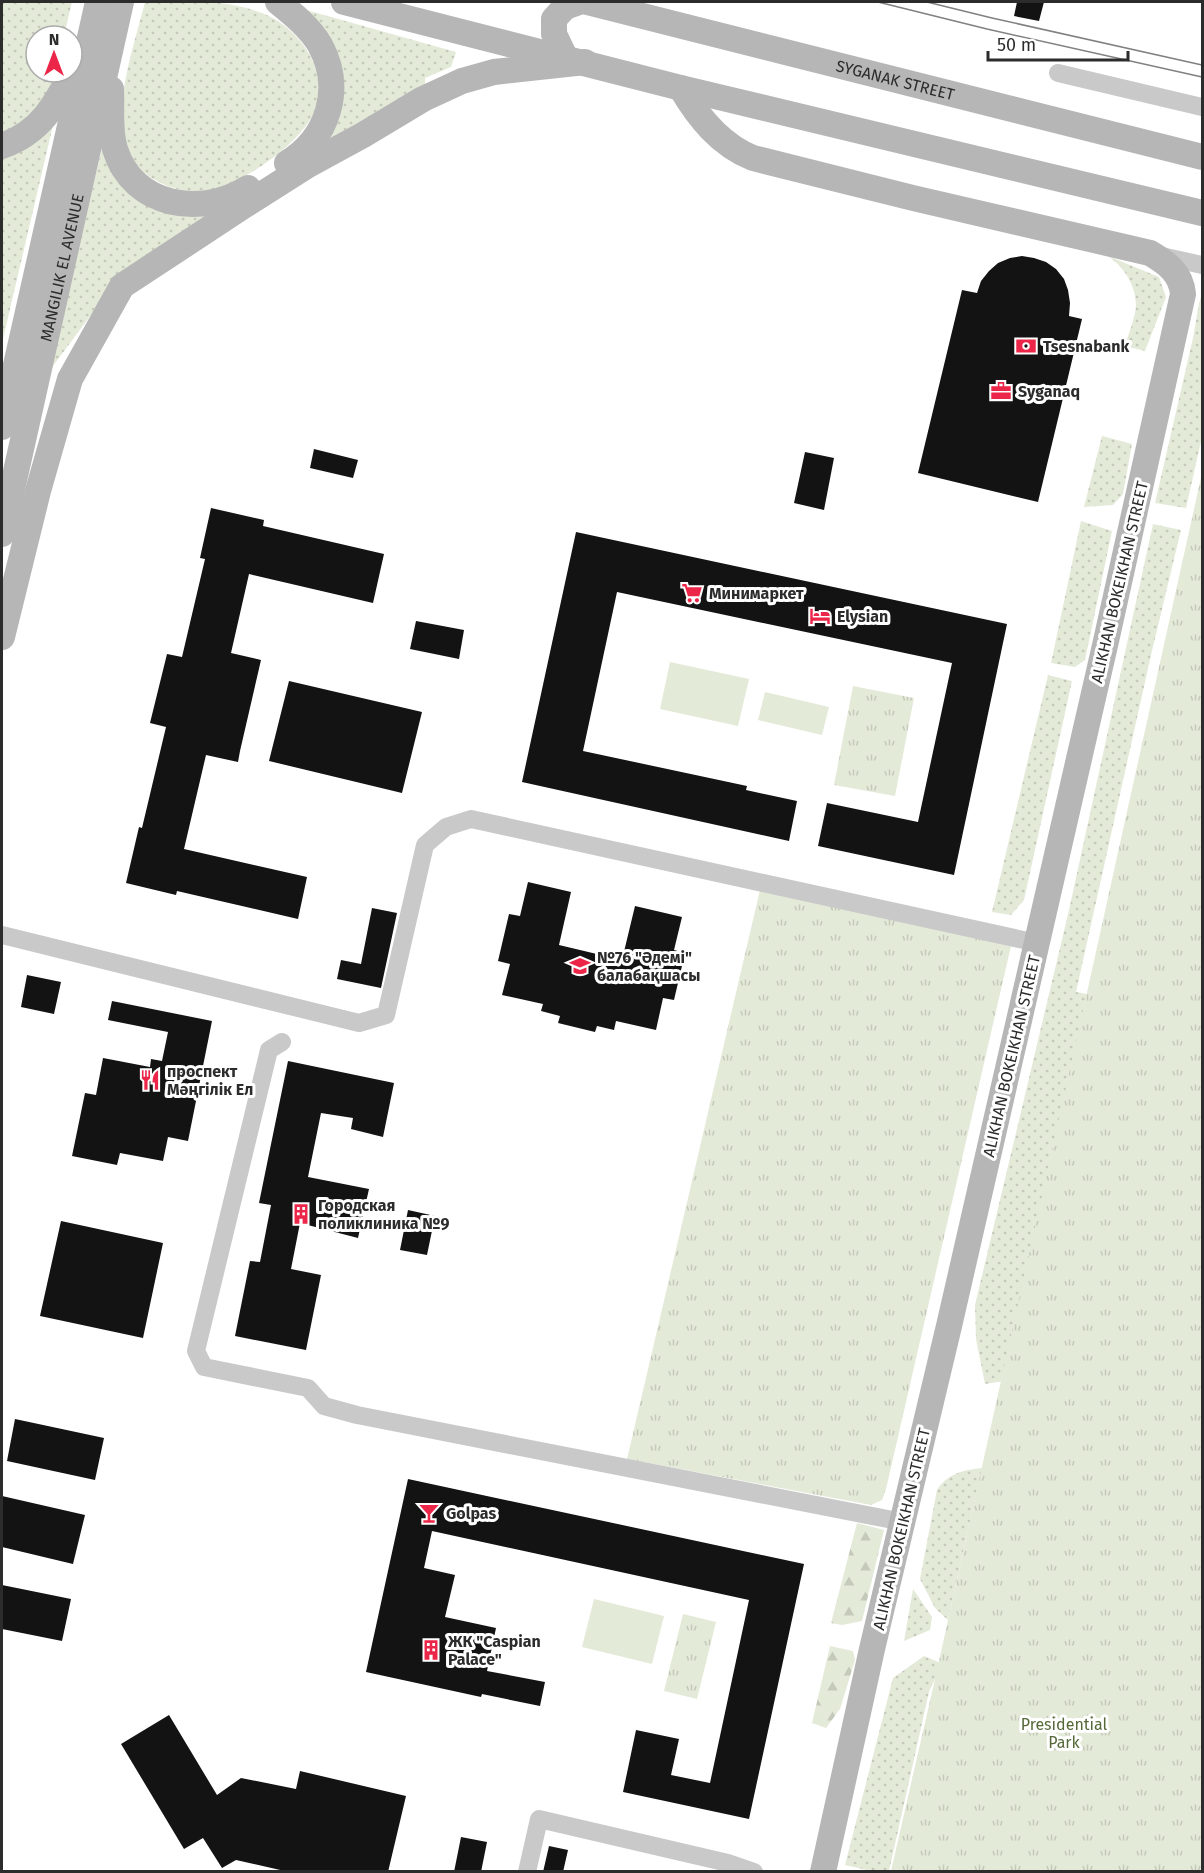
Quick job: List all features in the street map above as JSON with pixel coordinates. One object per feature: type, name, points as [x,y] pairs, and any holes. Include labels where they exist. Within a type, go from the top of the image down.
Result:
[{"type":"main road","name":"MANGILIK EL AVENUE","points":[[2,534],[100,45],[98,2]]},
{"type":"main road","name":"MANGILIK EL AVENUE","points":[[2,427],[100,45],[121,2]]},
{"type":"main road","points":[[100,45],[114,147],[128,173],[141,187],[156,197],[173,203],[194,205],[224,200],[237,195],[299,156],[322,128],[328,111],[331,78],[327,61],[309,30],[278,2]]},
{"type":"main road","points":[[344,2],[575,59],[681,88],[1203,213]]},
{"type":"main road","points":[[575,59],[554,34],[554,19],[565,7],[579,2]]},
{"type":"main road","name":"SYGANAK STREET","points":[[587,2],[1203,157]]},
{"type":"main road","points":[[629,2],[679,25]]},
{"type":"main road","points":[[2,146],[20,138],[45,118],[100,45]]},
{"type":"main road","points":[[2,637],[38,492],[70,379],[122,286],[298,171],[423,99],[462,81],[494,72],[575,59]]},
{"type":"main road","points":[[681,88],[707,126],[738,152],[753,158],[1150,253]]},
{"type":"main road","points":[[729,144],[735,118],[746,103]]},
{"type":"main road","name":"ALIKHAN BOKEIKHAN STREET","points":[[824,1872],[872,1649],[1037,943],[1183,294],[1182,283],[1176,273],[1166,263],[1150,253]]},
{"type":"street","points":[[1058,73],[1203,107]]},
{"type":"street","points":[[1150,253],[1203,265]]},
{"type":"street","points":[[2,935],[359,1023],[386,1016],[425,845],[446,827],[471,819],[1037,943]]},
{"type":"street","points":[[282,1042],[269,1050],[196,1351],[204,1367],[308,1388],[324,1406],[357,1415],[903,1522]]},
{"type":"street","points":[[527,1872],[539,1819],[728,1863],[754,1872]]},
{"type":"green space","points":[[192,1],[244,7],[278,21],[288,29],[306,49],[317,72],[319,84],[315,110],[298,135],[285,148],[254,171],[238,180],[209,190],[189,191],[169,187],[146,174],[128,153],[122,123],[127,70],[145,2]]},
{"type":"green space","points":[[2,2],[72,2],[67,24],[24,24],[24,84],[51,84],[32,117],[2,136]]},
{"type":"green space","points":[[299,8],[456,52],[451,67],[425,78],[425,90],[321,151],[336,119]]},
{"type":"green space","points":[[54,121],[3,339],[2,156]]},
{"type":"green space","points":[[104,139],[127,185],[221,209],[108,292],[50,370]]},
{"type":"green space","points":[[1108,256],[1159,277],[1166,297],[1145,351],[1125,346],[1135,314],[1135,297],[1128,277]]},
{"type":"green space","points":[[1202,294],[1202,437],[1186,508],[1155,503]]},
{"type":"green space","points":[[1102,436],[1132,444],[1123,494],[1113,505],[1084,507]]},
{"type":"green space","name":"Presidential Park","points":[[1202,473],[1202,1871],[891,1871],[935,1679]]},
{"type":"green space","points":[[1081,521],[1112,531],[1085,660],[1075,667],[1051,663]]},
{"type":"green space","points":[[1153,524],[1181,530],[1076,992],[1087,994],[1004,1381],[985,1384],[976,1339],[975,1305],[1069,910]]},
{"type":"green space","points":[[670,662],[749,679],[738,726],[660,709]]},
{"type":"green space","points":[[1048,675],[1072,681],[1024,900],[1011,915],[992,912]]},
{"type":"green space","points":[[853,686],[914,698],[895,796],[834,785]]},
{"type":"green space","points":[[765,692],[829,707],[822,735],[758,720]]},
{"type":"green space","points":[[760,890],[1011,946],[886,1489],[882,1500],[871,1505],[627,1459]]},
{"type":"green space","points":[[982,1468],[948,1620],[935,1608],[920,1579],[937,1490],[946,1480],[956,1474]]},
{"type":"green space","points":[[857,1523],[884,1530],[862,1621],[842,1625],[831,1623]]},
{"type":"green space","points":[[913,1589],[932,1617],[930,1630],[904,1641]]},
{"type":"green space","points":[[594,1599],[664,1616],[652,1664],[582,1647]]},
{"type":"green space","points":[[683,1614],[716,1622],[697,1699],[664,1691]]},
{"type":"green space","points":[[830,1646],[853,1651],[855,1660],[840,1709],[826,1728],[812,1723]]},
{"type":"green space","points":[[924,1656],[964,1673],[935,1679],[929,1692],[889,1871],[871,1871],[845,1865],[893,1678]]},
{"type":"building","points":[[1017,2],[1044,2],[1039,21],[1014,16]]},
{"type":"building","name":"Syganaq","points":[[1022,256],[1046,262],[1056,269],[1064,279],[1068,290],[1069,316],[1082,319],[1038,502],[918,473],[962,290],[977,293],[981,281],[998,263]]},
{"type":"building","points":[[314,449],[358,460],[353,478],[310,468]]},
{"type":"building","points":[[805,452],[834,458],[824,510],[794,503]]},
{"type":"building","points":[[211,508],[264,520],[263,526],[384,554],[373,603],[249,574],[231,653],[261,660],[238,762],[206,755],[184,849],[307,877],[298,919],[177,891],[176,895],[126,883],[139,827],[142,828],[166,727],[150,723],[167,654],[182,657],[205,559],[200,558]]},
{"type":"building","points":[[576,532],[1007,624],[954,875],[818,846],[827,803],[918,822],[952,663],[617,592],[583,751],[747,786],[746,790],[797,801],[789,841],[522,782]]},
{"type":"building","points":[[416,621],[464,630],[459,659],[410,649]]},
{"type":"building","points":[[289,681],[422,712],[402,793],[269,761]]},
{"type":"building","points":[[528,882],[571,892],[559,945],[622,960],[635,906],[682,917],[674,950],[685,953],[674,1000],[663,998],[656,1030],[616,1021],[614,1030],[597,1026],[595,1032],[558,1023],[560,1016],[541,1011],[543,1004],[502,995],[510,964],[498,961],[509,914],[520,916]]},
{"type":"building","points":[[372,908],[397,913],[381,988],[337,979],[341,960],[361,964]]},
{"type":"building","points":[[27,975],[61,982],[54,1014],[21,1007]]},
{"type":"building","name":"проспект Мәңгілік Ел","points":[[112,1001],[212,1021],[188,1141],[168,1137],[163,1161],[120,1153],[117,1165],[72,1156],[85,1093],[96,1095],[103,1058],[150,1067],[151,1059],[162,1061],[168,1032],[108,1020]]},
{"type":"building","name":"Городская поликлиника №9","points":[[288,1061],[394,1083],[383,1137],[351,1129],[353,1118],[321,1113],[308,1177],[369,1189],[358,1238],[300,1223],[291,1269],[321,1275],[306,1350],[235,1336],[250,1261],[260,1262],[271,1205],[259,1203]]},
{"type":"building","points":[[408,1210],[435,1216],[427,1255],[400,1250]]},
{"type":"building","points":[[61,1221],[163,1243],[143,1338],[40,1316]]},
{"type":"building","points":[[15,1419],[104,1438],[95,1480],[7,1461]]},
{"type":"building","name":"ЖК \"Caspian Palace\"","points":[[408,1479],[804,1564],[749,1819],[623,1792],[636,1730],[679,1739],[671,1775],[710,1783],[749,1600],[432,1531],[424,1568],[455,1575],[445,1617],[496,1628],[487,1671],[545,1682],[540,1706],[482,1694],[481,1697],[366,1672]]},
{"type":"building","points":[[2,1496],[85,1515],[73,1564],[2,1547]]},
{"type":"building","points":[[2,1585],[71,1599],[62,1641],[2,1629]]},
{"type":"building","points":[[169,1715],[217,1795],[241,1778],[296,1789],[300,1771],[406,1796],[388,1872],[289,1872],[236,1860],[222,1868],[203,1838],[184,1849],[121,1744]]},
{"type":"building","points":[[461,1837],[487,1842],[481,1872],[454,1872]]},
{"type":"building","points":[[549,1846],[568,1850],[563,1872],[543,1872]]},
{"type":"tram line","points":[[878,2],[1202,77]]},
{"type":"tram line","points":[[927,2],[1202,65]]},
{"type":"place","name":"Tsesnabank","points":[[1026,346]]},
{"type":"place","name":"Syganaq","points":[[1001,391]]},
{"type":"place","name":"Минимаркет","points":[[692,593]]},
{"type":"place","name":"Elysian","points":[[820,616]]},
{"type":"place","name":"№76 \"Әдемі\" балабақшасы","points":[[580,966]]},
{"type":"place","name":"проспект Мәңгілік Ел","points":[[150,1080]]},
{"type":"place","name":"Городская поликлиника №9","points":[[301,1214]]},
{"type":"place","name":"Golpas","points":[[429,1513]]},
{"type":"place","name":"ЖК \"Caspian Palace\"","points":[[431,1650]]}]
